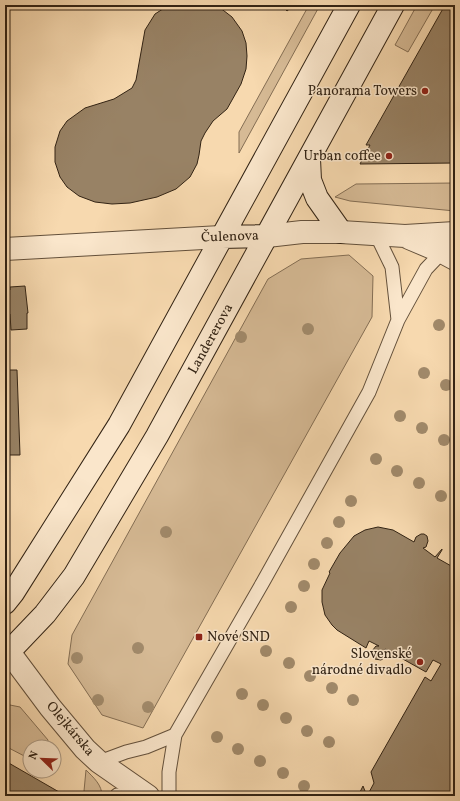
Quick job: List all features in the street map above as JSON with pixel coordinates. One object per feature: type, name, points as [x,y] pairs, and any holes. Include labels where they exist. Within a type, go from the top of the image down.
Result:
[{"type":"street","points":[[5,603],[13,593],[119,425],[349,5]]},
{"type":"street","name":"Landererova","points":[[6,652],[45,614],[74,576],[157,436],[393,5]]},
{"type":"street","points":[[309,159],[310,180],[317,198],[341,232]]},
{"type":"street","name":"Čulenova","points":[[5,249],[221,237],[267,236],[302,232],[341,232],[405,236],[455,233]]},
{"type":"street","points":[[405,236],[451,250]]},
{"type":"street","name":"Olejkárska","points":[[6,652],[85,750],[99,762],[148,796]]},
{"type":"lane","points":[[376,234],[392,267],[398,320]]},
{"type":"lane","points":[[169,796],[169,772],[175,735],[263,582],[369,392],[398,320],[426,269],[451,250]]},
{"type":"lane","points":[[99,762],[126,752],[146,747],[175,735]]},
{"type":"shaded area","points":[[309,5],[320,5],[239,153],[239,132]]},
{"type":"shaded area","points":[[417,5],[435,5],[408,52],[395,45]]},
{"type":"shaded area","points":[[455,183],[455,211],[350,201],[335,197],[356,184]]},
{"type":"shaded area","points":[[349,255],[373,276],[372,317],[143,728],[102,715],[68,664],[72,635],[268,279],[301,259]]},
{"type":"shaded area","points":[[5,704],[20,707],[47,739],[22,739],[22,755],[5,746]]},
{"type":"shaded area","points":[[86,770],[101,788],[102,796],[94,796],[84,791]]},
{"type":"building","points":[[169,5],[212,5],[219,7],[232,17],[242,31],[246,43],[246,69],[241,84],[227,109],[213,121],[205,133],[201,141],[197,164],[190,177],[176,189],[157,197],[130,203],[112,204],[95,202],[79,196],[67,187],[60,177],[55,162],[55,147],[60,131],[67,121],[85,108],[114,99],[132,88],[136,80],[145,30],[155,14]]},
{"type":"building","points":[[281,5],[294,5],[287,11]]},
{"type":"building","name":"Panorama Towers","points":[[445,5],[447,5],[448,8],[450,5],[455,5],[455,163],[360,164],[370,145],[366,145]]},
{"type":"building","points":[[25,286],[28,313],[27,329],[11,330],[10,314],[7,314],[6,290],[10,290],[10,287]]},
{"type":"building","points":[[5,370],[17,370],[20,455],[5,455]]},
{"type":"building","name":"Slovenské národné divadlo","points":[[378,527],[393,530],[414,542],[416,537],[424,534],[427,536],[428,541],[426,547],[423,548],[435,557],[442,549],[437,558],[453,567],[455,562],[455,796],[367,796],[374,783],[371,772],[425,677],[431,681],[441,664],[433,660],[426,672],[385,649],[386,652],[384,658],[381,660],[375,659],[372,651],[376,646],[379,646],[369,641],[366,648],[337,630],[325,615],[322,602],[322,590],[330,573],[329,572],[340,553],[354,536],[365,530]]},
{"type":"building","points":[[5,762],[7,762],[22,771],[22,779],[36,779],[66,796],[5,796]]},
{"type":"building","points":[[363,786],[367,796],[358,796]]},
{"type":"place","name":"Panorama Towers","points":[[425,91]]},
{"type":"place","name":"Urban coffee","points":[[389,156]]},
{"type":"place","name":"Nové SND","points":[[199,637]]},
{"type":"place","name":"Slovenské národné divadlo","points":[[420,662]]}]
